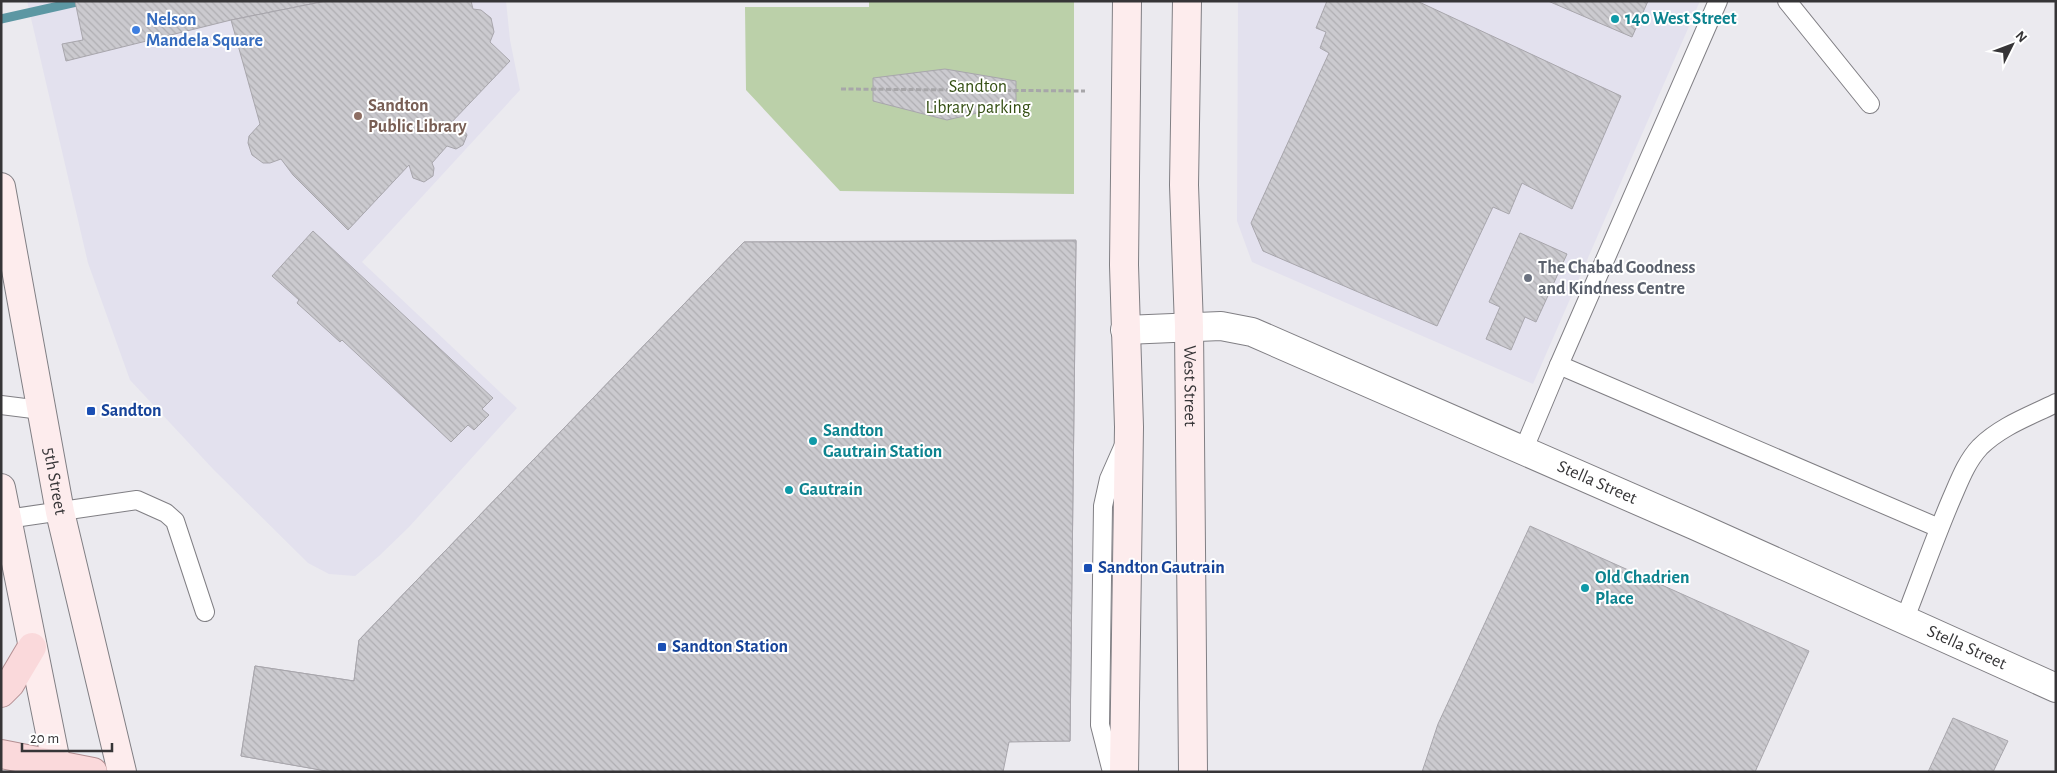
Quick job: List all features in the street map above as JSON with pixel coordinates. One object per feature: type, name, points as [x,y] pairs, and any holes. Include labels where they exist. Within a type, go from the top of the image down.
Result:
[{"type":"main road","points":[[1,693],[10,684],[32,647]]},
{"type":"main road","points":[[1,754],[58,768],[93,772]]},
{"type":"street","points":[[1124,772],[1128,436],[1124,200],[1127,1]]},
{"type":"street","name":"West Street","points":[[1187,1],[1184,185],[1189,327],[1193,772]]},
{"type":"street","name":"5th Street","points":[[1,187],[60,512],[122,772]]},
{"type":"street","name":"Stella Street","points":[[1125,330],[1221,326],[1252,332],[1696,526],[2056,688]]},
{"type":"street","points":[[1,488],[58,768]]},
{"type":"lane","points":[[1523,451],[1718,1]]},
{"type":"lane","points":[[1788,1],[1870,104]]},
{"type":"lane","points":[[1559,365],[1939,528]]},
{"type":"lane","points":[[1904,621],[1939,528],[1966,468],[1980,448],[2010,425],[2056,403]]},
{"type":"lane","points":[[1,405],[42,410]]},
{"type":"lane","points":[[1112,772],[1100,725],[1103,506],[1109,479],[1128,436]]},
{"type":"lane","points":[[7,519],[136,500],[166,513],[176,521],[204,612]]},
{"type":"path","points":[[841,89],[1086,91]]},
{"type":"shaded area","points":[[27,1],[506,1],[510,40],[520,90],[362,262],[517,408],[409,527],[355,576],[329,574],[308,563],[213,469],[130,380],[88,263]]},
{"type":"shaded area","points":[[1238,1],[1700,1],[1533,384],[1252,262],[1237,221]]},
{"type":"green space","name":"Sandton Library parking","points":[[869,1],[1074,1],[1074,194],[840,191],[746,90],[745,7],[869,7]]},
{"type":"building","name":"Nelson Mandela Square","points":[[75,1],[326,1],[231,20],[66,61],[62,44],[83,40]]},
{"type":"building","name":"Sandton Public Library","points":[[326,1],[471,1],[473,9],[481,10],[491,18],[494,32],[490,42],[510,61],[448,126],[456,125],[463,128],[467,135],[463,145],[456,149],[447,146],[432,163],[434,168],[433,176],[424,182],[413,178],[409,165],[348,230],[293,175],[281,159],[270,163],[263,163],[252,155],[248,143],[249,136],[260,124],[231,20]]},
{"type":"building","points":[[1327,1],[1417,1],[1621,96],[1572,209],[1522,183],[1509,214],[1493,207],[1437,326],[1263,251],[1251,223],[1329,53],[1320,48],[1326,32],[1316,28]]},
{"type":"building","name":"140 West Street","points":[[1548,1],[1648,1],[1632,37]]},
{"type":"building","points":[[945,69],[1016,81],[1016,104],[947,120],[873,101],[873,78]]},
{"type":"building","points":[[313,231],[493,398],[482,409],[489,415],[474,430],[468,425],[451,442],[342,340],[340,342],[297,303],[299,300],[272,276]]},
{"type":"building","name":"The Chabad Goodness and Kindness Centre","points":[[1520,233],[1567,254],[1536,322],[1525,317],[1511,350],[1486,339],[1500,307],[1489,302]]},
{"type":"building","name":"Gautrain","points":[[1076,240],[1070,741],[1007,740],[1002,772],[333,772],[241,756],[255,666],[354,681],[359,640],[744,242]]},
{"type":"building","name":"Gautrain","points":[[1076,241],[1070,741],[1009,742],[1003,772],[332,772],[241,756],[255,666],[354,681],[359,640],[744,242]]},
{"type":"building","name":"Old Chadrien Place","points":[[1530,526],[1809,651],[1755,772],[1422,772],[1438,724]]},
{"type":"building","points":[[1953,718],[2008,741],[1993,772],[1928,772]]},
{"type":"waterway","points":[[1,19],[81,1]]},
{"type":"place","name":"140 West Street","points":[[1615,19]]},
{"type":"place","name":"Nelson Mandela Square","points":[[136,30]]},
{"type":"place","name":"Sandton Public Library","points":[[358,116]]},
{"type":"place","name":"The Chabad Goodness and Kindness Centre","points":[[1528,278]]},
{"type":"place","name":"Sandton","points":[[91,411]]},
{"type":"place","name":"Sandton Gautrain Station","points":[[813,441]]},
{"type":"place","name":"Gautrain","points":[[789,490]]},
{"type":"place","name":"Sandton Gautrain","points":[[1088,568]]},
{"type":"place","name":"Old Chadrien Place","points":[[1585,588]]},
{"type":"place","name":"Sandton Station","points":[[662,647]]}]
